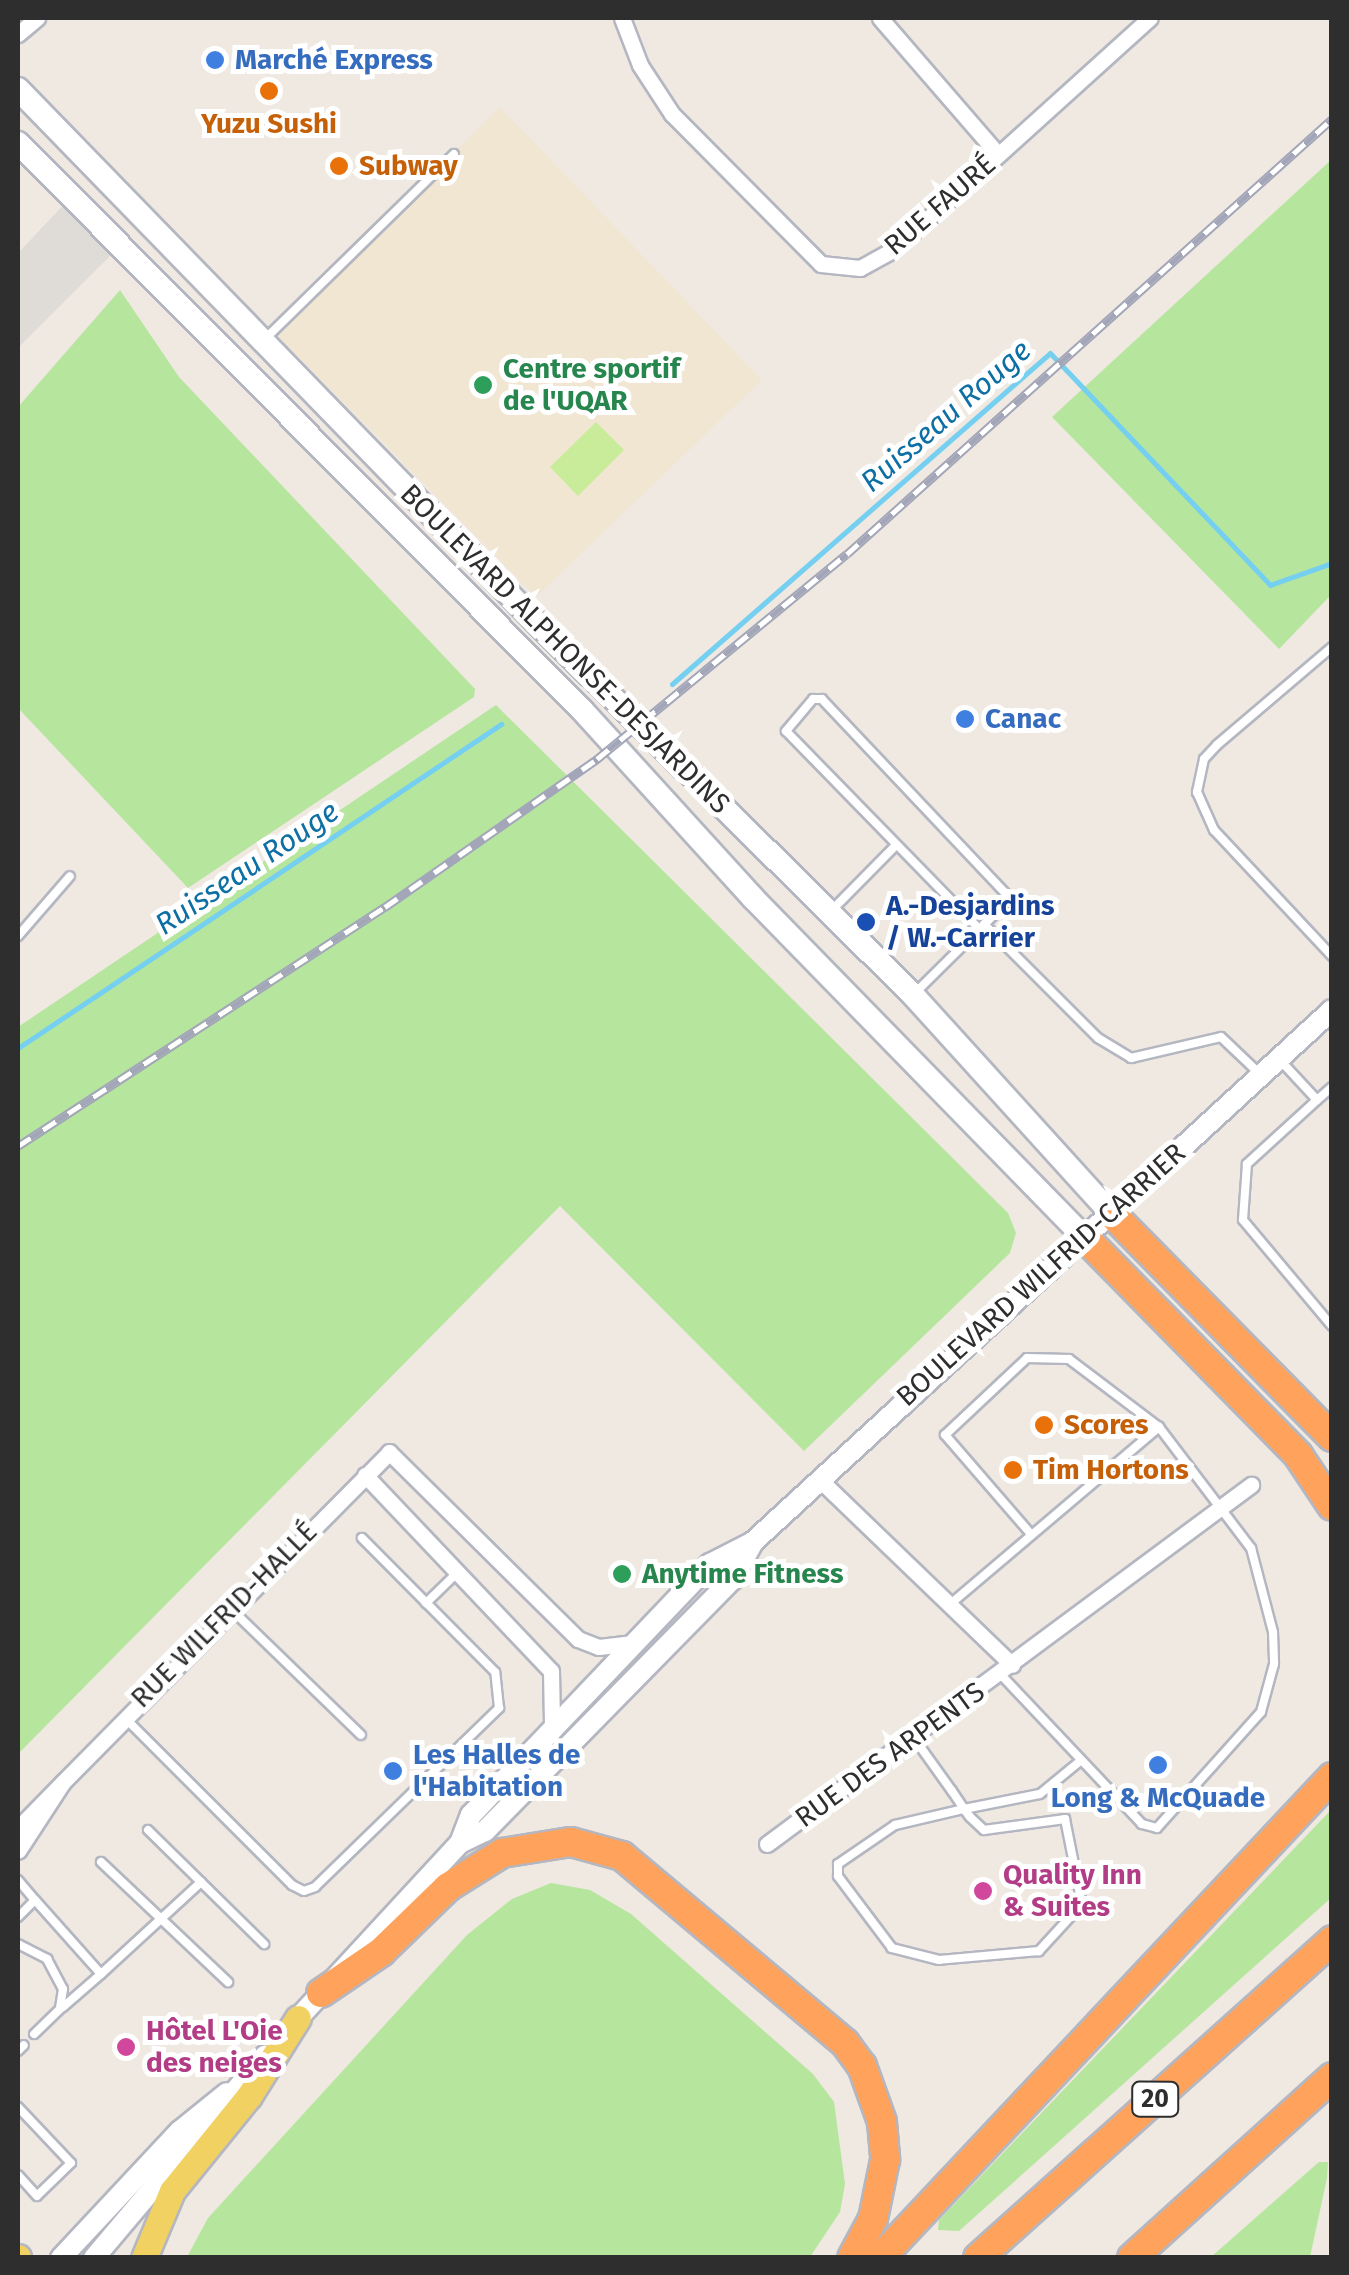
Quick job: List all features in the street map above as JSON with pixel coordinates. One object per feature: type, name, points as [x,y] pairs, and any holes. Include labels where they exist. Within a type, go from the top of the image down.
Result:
[{"type":"highway","points":[[1110,1212],[1332,1436]]},
{"type":"highway","points":[[1083,1236],[1298,1455],[1332,1506]]},
{"type":"highway","points":[[880,2258],[1304,1813],[1332,1776]]},
{"type":"highway","points":[[321,1993],[380,1952],[448,1887],[502,1853],[571,1842],[622,1856],[845,2043],[862,2066],[882,2122],[885,2160],[873,2218],[852,2258]]},
{"type":"highway","name":"20","points":[[978,2258],[1332,1940]]},
{"type":"highway","points":[[1132,2258],[1332,2077]]},
{"type":"main road","name":"BOULEVARD ALPHONSE-DESJARDINS","points":[[18,88],[262,341],[913,995],[1110,1212]]},
{"type":"main road","name":"BOULEVARD ALPHONSE-DESJARDINS","points":[[18,143],[582,710],[753,898],[1083,1236]]},
{"type":"main road","points":[[144,2258],[172,2191],[270,2068],[298,2018]]},
{"type":"street","points":[[18,34],[37,18]]},
{"type":"street","name":"RUE FAURÉ","points":[[622,18],[640,65],[672,114],[821,264],[860,268],[893,250],[1150,18]]},
{"type":"street","points":[[880,18],[998,154]]},
{"type":"street","name":"BOULEVARD WILFRID-CARRIER","points":[[460,1843],[471,1814],[552,1724],[710,1564],[753,1542],[1332,1010]]},
{"type":"street","name":"RUE WILFRID-HALLÉ","points":[[18,1828],[122,1716],[389,1452],[578,1639],[599,1647],[631,1643]]},
{"type":"street","points":[[364,1474],[551,1671],[552,1724]]},
{"type":"street","name":"RUE DES ARPENTS","points":[[819,1479],[948,1606],[1006,1670]]},
{"type":"street","name":"RUE DES ARPENTS","points":[[767,1844],[1251,1485]]},
{"type":"street","name":"BOULEVARD WILFRID-CARRIER","points":[[94,2258],[321,1993],[460,1843],[485,1831],[732,1580],[753,1542]]},
{"type":"street","name":"RUE WILFRID-HALLÉ","points":[[18,1851],[62,1782]]},
{"type":"street","name":"BOULEVARD WILFRID-CARRIER","points":[[61,2258],[180,2131],[241,2082]]},
{"type":"lane","points":[[262,341],[454,154]]},
{"type":"lane","points":[[1332,646],[1217,744],[1204,759],[1197,792],[1214,830],[1332,956]]},
{"type":"lane","points":[[913,995],[982,926],[1006,903],[1004,886],[822,699],[813,699],[786,731],[896,845],[982,926],[1122,1053],[1141,1060],[1221,1037],[1262,1075]]},
{"type":"lane","points":[[829,913],[896,845]]},
{"type":"lane","points":[[18,936],[70,876]]},
{"type":"lane","points":[[1279,1059],[1317,1100]]},
{"type":"lane","points":[[1332,1087],[1247,1164],[1244,1220],[1332,1326]]},
{"type":"lane","points":[[1006,1670],[1078,1762],[1142,1824],[1157,1828],[1261,1712],[1274,1664],[1268,1598],[1251,1548],[1159,1427],[1069,1359],[1027,1358],[946,1435],[1030,1532]]},
{"type":"lane","points":[[948,1606],[1030,1532],[1159,1427]]},
{"type":"lane","points":[[122,1716],[304,1892],[500,1708],[495,1672],[362,1538]]},
{"type":"lane","points":[[426,1603],[459,1571]]},
{"type":"lane","points":[[230,1607],[361,1736]]},
{"type":"lane","points":[[914,1738],[964,1809],[990,1831],[1060,1818],[1067,1824],[1082,1904],[1048,1947],[939,1960],[906,1954],[884,1940],[838,1876],[842,1858],[884,1830],[964,1809],[1040,1794],[1078,1762]]},
{"type":"lane","points":[[148,1830],[264,1944]]},
{"type":"lane","points":[[101,1862],[228,1982]]},
{"type":"lane","points":[[18,1880],[101,1974]]},
{"type":"lane","points":[[34,2034],[201,1882]]},
{"type":"lane","points":[[18,1917],[35,1900]]},
{"type":"lane","points":[[18,1944],[32,1947],[58,1972],[60,2009]]},
{"type":"lane","points":[[18,2107],[72,2163],[37,2196],[18,2176]]},
{"type":"shaded area","points":[[500,107],[762,380],[536,597],[273,331]]},
{"type":"shaded area","points":[[71,197],[120,246],[18,348],[18,253]]},
{"type":"green space","points":[[1331,160],[1331,595],[1279,649],[1052,417]]},
{"type":"green space","points":[[120,290],[179,377],[475,689],[474,697],[188,888],[18,708],[18,407]]},
{"type":"green space","points":[[596,422],[624,450],[578,496],[550,467]]},
{"type":"green space","points":[[496,705],[1008,1213],[1016,1233],[1010,1253],[804,1451],[560,1206],[18,1754],[18,1027]]},
{"type":"green space","points":[[1331,1810],[1331,1898],[959,2231],[938,2230],[939,2220]]},
{"type":"green space","points":[[551,1883],[590,1890],[631,1914],[813,2074],[834,2102],[845,2184],[840,2212],[810,2257],[187,2257],[208,2218],[467,1935],[512,1899]]},
{"type":"green space","points":[[1319,2162],[1328,2162],[1327,2178],[1310,2257],[1211,2257]]},
{"type":"waterway","name":"Ruisseau Rouge","points":[[672,684],[1050,353],[1270,585],[1332,563]]},
{"type":"waterway","name":"Ruisseau Rouge","points":[[18,1048],[501,724]]},
{"type":"railway","points":[[18,1146],[385,907],[597,759],[847,554],[1332,119]]},
{"type":"place","name":"Marché Express","points":[[215,60]]},
{"type":"place","name":"Yuzu Sushi","points":[[269,91]]},
{"type":"place","name":"Subway","points":[[339,166]]},
{"type":"place","name":"Centre sportif de l'UQAR","points":[[483,385]]},
{"type":"place","name":"Canac","points":[[965,719]]},
{"type":"place","name":"A.-Desjardins / W.-Carrier","points":[[866,922]]},
{"type":"place","name":"Scores","points":[[1044,1425]]},
{"type":"place","name":"Tim Hortons","points":[[1013,1470]]},
{"type":"place","name":"Anytime Fitness","points":[[622,1574]]},
{"type":"place","name":"Long & McQuade","points":[[1158,1765]]},
{"type":"place","name":"Les Halles de l'Habitation","points":[[393,1771]]},
{"type":"place","name":"Quality Inn & Suites","points":[[983,1891]]},
{"type":"place","name":"Hôtel L'Oie des neiges","points":[[126,2047]]}]
